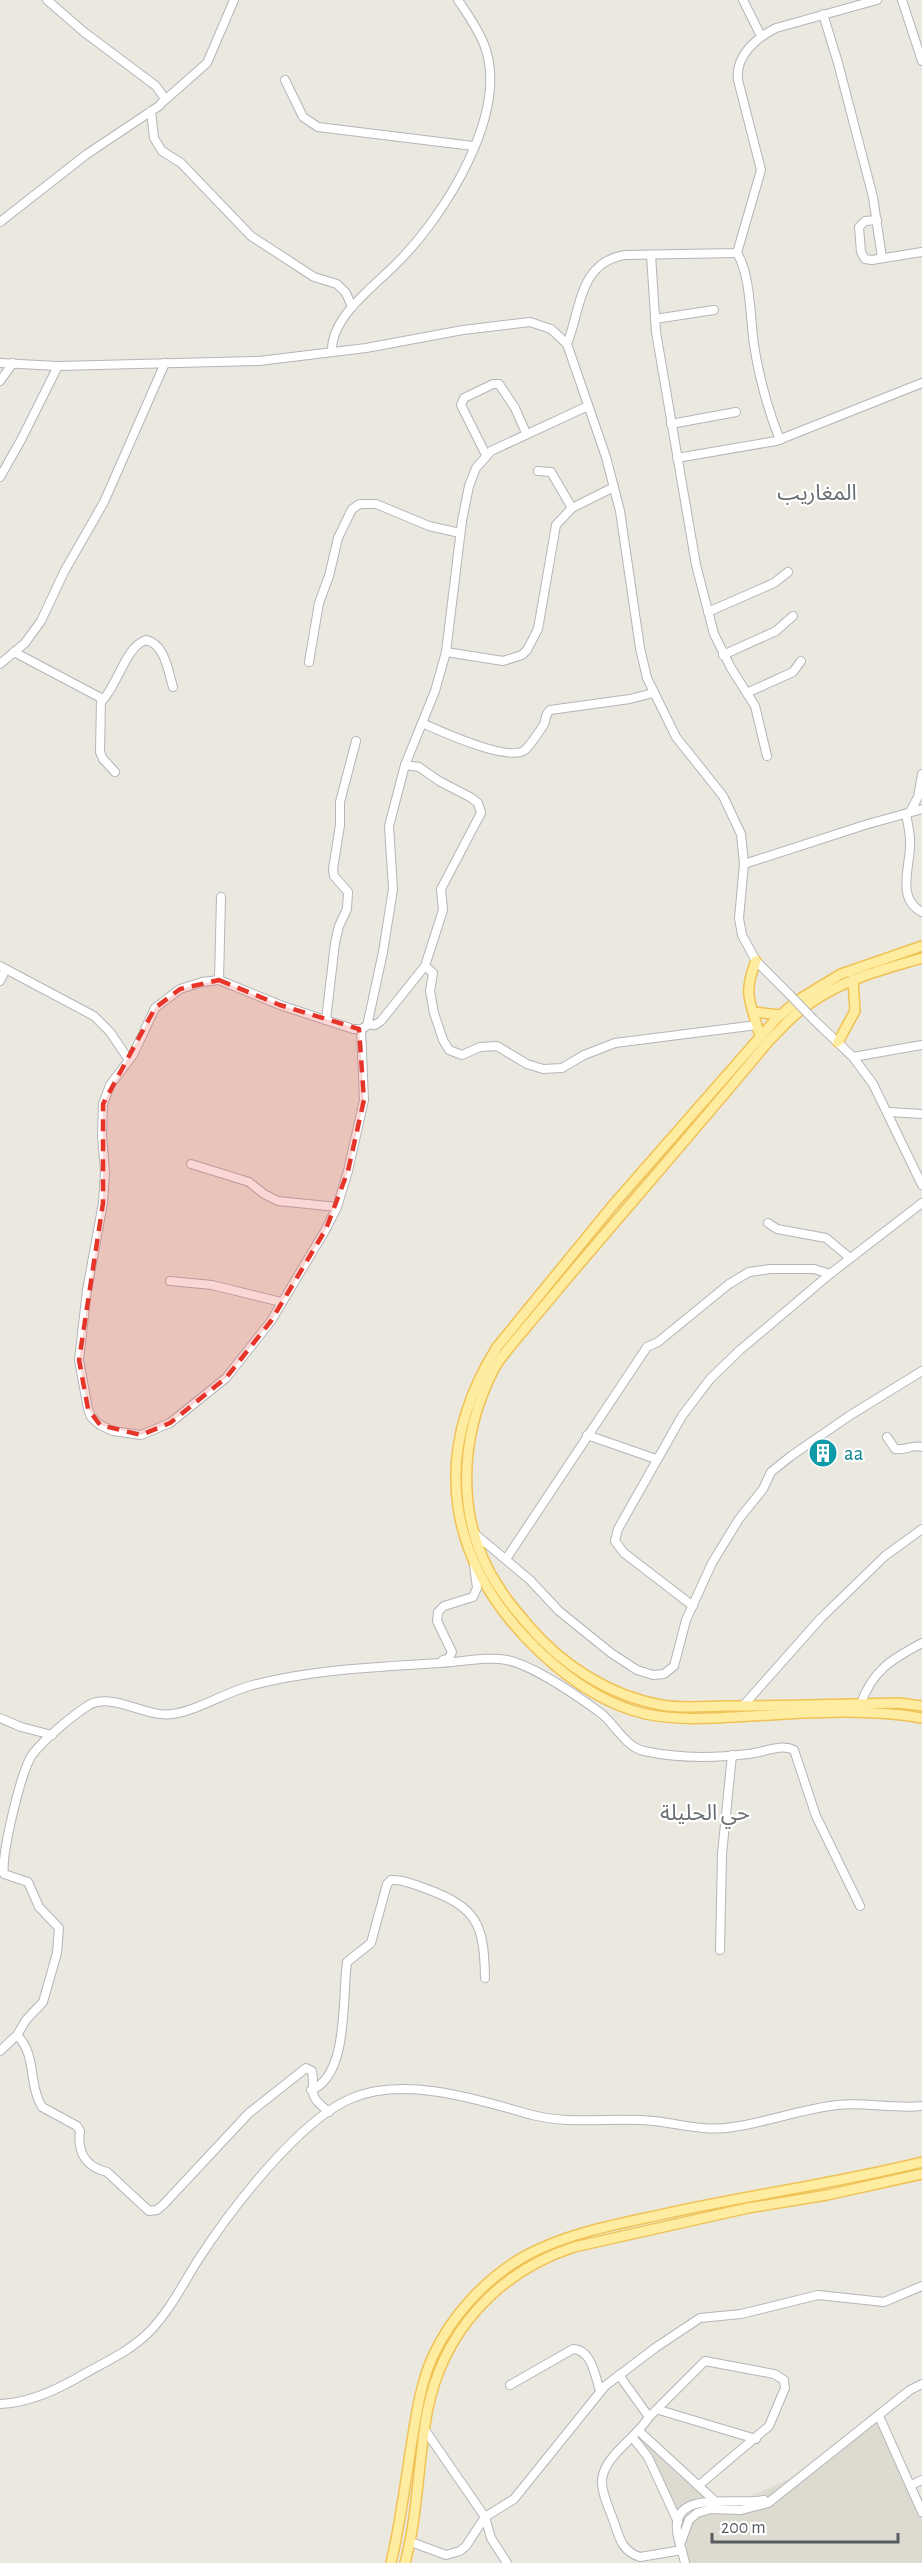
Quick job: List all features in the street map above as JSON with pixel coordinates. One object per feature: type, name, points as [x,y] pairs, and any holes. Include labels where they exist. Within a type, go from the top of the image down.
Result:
[{"type":"main road","points":[[922,946],[841,974],[798,1000],[760,1036],[591,1231],[518,1319],[489,1359],[475,1390],[463,1426],[455,1477],[463,1535],[474,1565],[489,1593],[534,1646],[576,1682],[611,1701],[646,1714],[695,1718],[884,1712],[922,1718]]},
{"type":"main road","points":[[922,958],[853,979],[814,1000],[793,1016],[767,1043],[542,1307],[495,1367],[472,1428],[466,1461],[466,1500],[474,1533],[488,1570],[509,1602],[539,1637],[566,1663],[592,1679],[628,1696],[663,1705],[899,1703],[922,1706]]},
{"type":"main road","points":[[756,961],[747,989],[749,1003],[754,1012],[760,1036]]},
{"type":"main road","points":[[838,1042],[855,1011],[853,979]]},
{"type":"main road","points":[[833,990],[854,999]]},
{"type":"main road","points":[[754,1012],[780,1015]]},
{"type":"main road","points":[[392,2563],[417,2408],[431,2360],[443,2338],[469,2302],[483,2287],[516,2262],[562,2239],[644,2218],[922,2162]]},
{"type":"main road","points":[[405,2563],[411,2542],[425,2430],[436,2377],[454,2338],[482,2303],[518,2273],[550,2255],[574,2247],[748,2208],[827,2195],[922,2174]]},
{"type":"main road","points":[[745,2196],[748,2208]]},
{"type":"street","points":[[47,0],[84,32],[156,86],[165,96],[165,100]]},
{"type":"street","points":[[0,222],[87,154],[151,111],[207,63],[234,0]]},
{"type":"street","points":[[332,351],[336,330],[352,307],[397,264],[433,223],[450,198],[486,111],[489,71],[485,47],[458,0]]},
{"type":"street","points":[[743,0],[761,36]]},
{"type":"street","points":[[780,440],[764,387],[755,347],[746,282],[737,253],[761,170],[737,70],[744,54],[761,36],[776,28],[877,0]]},
{"type":"street","points":[[902,0],[922,61]]},
{"type":"street","points":[[823,14],[873,197],[882,258]]},
{"type":"street","points":[[285,80],[303,117],[318,127],[473,146]]},
{"type":"street","points":[[151,111],[154,138],[162,151],[181,163],[251,236],[314,277],[337,284],[346,293],[352,307]]},
{"type":"street","points":[[877,220],[860,224],[860,243],[865,258],[868,260],[922,252]]},
{"type":"street","points":[[567,344],[582,292],[594,270],[608,259],[617,256],[737,253]]},
{"type":"street","points":[[651,255],[655,319],[696,565],[714,634],[723,655],[748,692],[760,720],[767,756]]},
{"type":"street","points":[[655,319],[714,310]]},
{"type":"street","points":[[0,363],[58,366],[259,361],[366,348],[462,330],[530,322],[551,329],[567,344],[606,457],[620,511],[641,655],[654,693],[676,737],[723,796],[741,834],[744,864],[739,918],[744,941],[756,961],[813,1020],[853,1057],[873,1084],[889,1112],[922,1185]]},
{"type":"street","points":[[0,381],[13,363]]},
{"type":"street","points":[[0,664],[36,630],[64,572],[104,502],[165,363]]},
{"type":"street","points":[[0,477],[21,441],[58,366]]},
{"type":"street","points":[[677,458],[780,440],[922,382]]},
{"type":"street","points":[[486,454],[460,405],[464,398],[493,384],[499,384],[515,408],[526,433]]},
{"type":"street","points":[[405,765],[422,768],[439,781],[470,797],[478,803],[481,809],[479,819],[441,889],[444,906],[442,918],[426,966],[381,1021],[375,1024],[364,1027],[353,1029],[280,1005],[219,980],[202,982],[180,989],[162,1002],[152,1014],[129,1060],[106,1092],[102,1117],[105,1172],[103,1203],[87,1290],[79,1360],[91,1418],[108,1430],[134,1435],[151,1432],[170,1423],[226,1378],[260,1337],[337,1207],[363,1110],[364,1027],[383,952],[393,890],[389,826],[405,765],[446,652],[460,533],[469,486],[476,468],[486,454],[526,433],[588,406]]},
{"type":"street","points":[[671,424],[736,412]]},
{"type":"street","points":[[538,471],[550,472],[572,508]]},
{"type":"street","points":[[446,652],[503,661],[511,660],[527,650],[538,629],[553,532],[560,519],[572,508],[614,487]]},
{"type":"street","points":[[309,662],[319,603],[329,576],[338,538],[352,509],[360,504],[376,504],[429,526],[460,533]]},
{"type":"street","points":[[708,612],[774,583],[788,572]]},
{"type":"street","points":[[723,655],[776,631],[793,616]]},
{"type":"street","points":[[115,772],[100,752],[102,701],[113,688],[134,649],[146,640],[160,649],[173,687]]},
{"type":"street","points":[[14,652],[91,692],[102,701]]},
{"type":"street","points":[[748,692],[793,672],[801,661]]},
{"type":"street","points":[[422,723],[459,739],[505,754],[516,754],[528,747],[544,725],[546,715],[550,710],[630,699],[654,693]]},
{"type":"street","points":[[326,1020],[336,933],[348,907],[348,892],[335,877],[333,869],[340,825],[340,802],[356,741]]},
{"type":"street","points":[[922,774],[918,796],[908,813],[910,844],[906,893],[911,904],[922,912]]},
{"type":"street","points":[[744,864],[922,809]]},
{"type":"street","points":[[219,980],[221,897]]},
{"type":"street","points":[[426,966],[433,973],[432,1000],[443,1041],[449,1050],[462,1055],[480,1047],[497,1046],[527,1064],[557,1069],[615,1043],[757,1025]]},
{"type":"street","points":[[0,981],[3,968],[94,1016],[110,1032],[129,1060]]},
{"type":"street","points":[[853,1057],[922,1045]]},
{"type":"street","points":[[889,1112],[922,1114]]},
{"type":"street","points":[[191,1164],[249,1182],[264,1194],[278,1201],[337,1207]]},
{"type":"street","points":[[693,1606],[624,1553],[615,1541],[618,1529],[656,1459],[692,1401],[710,1379],[740,1350],[830,1274],[922,1203]]},
{"type":"street","points":[[768,1223],[777,1229],[826,1238],[850,1258]]},
{"type":"street","points":[[506,1559],[644,1350],[658,1342],[729,1284],[749,1272],[814,1269],[830,1274]]},
{"type":"street","points":[[170,1281],[212,1285],[281,1302]]},
{"type":"street","points":[[474,1533],[506,1559],[576,1625],[630,1666],[645,1673],[659,1675],[672,1670],[686,1620],[723,1544],[762,1489],[771,1472],[790,1456],[849,1416],[922,1371]]},
{"type":"street","points":[[587,1435],[656,1459]]},
{"type":"street","points":[[887,1437],[895,1449],[905,1449],[915,1445],[922,1447]]},
{"type":"street","points":[[743,1706],[808,1631],[885,1556],[922,1529]]},
{"type":"street","points":[[431,1664],[451,1656],[452,1649],[437,1621],[438,1612],[444,1606],[473,1598],[477,1588],[474,1565]]},
{"type":"street","points":[[861,1704],[869,1683],[879,1671],[922,1642]]},
{"type":"street","points":[[0,2051],[17,2035],[44,1999],[54,1967],[60,1930],[39,1907],[28,1882],[4,1874],[4,1851],[24,1770],[33,1754],[52,1735],[93,1703],[119,1703],[148,1713],[171,1714],[193,1708],[229,1692],[276,1680],[374,1666],[467,1660],[509,1661],[533,1670],[603,1715],[638,1750],[690,1755],[732,1755],[784,1747],[794,1750],[816,1816],[860,1906]]},
{"type":"street","points":[[603,1715],[611,1701]]},
{"type":"street","points":[[0,1719],[52,1735]]},
{"type":"street","points":[[720,1950],[722,1854],[732,1755]]},
{"type":"street","points":[[311,2090],[324,2082],[331,2073],[338,2052],[347,1962],[371,1943],[387,1884],[391,1880],[448,1897],[468,1910],[476,1921],[484,1953],[485,1978]]},
{"type":"street","points":[[17,2035],[29,2049],[34,2084],[42,2107],[77,2126],[80,2131],[79,2147],[83,2156],[98,2169],[107,2172],[149,2211],[157,2210],[164,2204],[265,2099],[306,2068],[313,2074],[311,2090],[317,2103],[329,2112]]},
{"type":"street","points":[[0,2404],[24,2402],[70,2382],[140,2341],[165,2313],[200,2258],[279,2155],[308,2127],[350,2098],[393,2089],[431,2091],[535,2115],[577,2120],[654,2121],[701,2129],[739,2127],[837,2105],[904,2108],[922,2106]]},
{"type":"street","points":[[411,2542],[435,2552],[454,2554],[466,2546],[485,2517],[514,2499],[600,2391],[700,2318],[741,2314],[818,2295],[884,2302],[922,2286]]},
{"type":"street","points":[[510,2385],[573,2349],[579,2349],[585,2352],[589,2360],[600,2391]]},
{"type":"street","points":[[681,2546],[640,2557],[624,2548],[602,2481],[609,2460],[640,2432],[650,2417],[705,2361],[774,2374],[784,2380],[786,2388],[769,2426],[698,2486]]},
{"type":"street","points":[[619,2375],[650,2417]]},
{"type":"street","points":[[681,2546],[688,2520],[697,2512],[711,2509],[755,2508],[768,2503],[910,2390],[922,2384]]},
{"type":"street","points":[[659,2410],[756,2439]]},
{"type":"street","points":[[879,2416],[922,2512]]},
{"type":"street","points":[[425,2430],[485,2517],[491,2538],[507,2563]]},
{"type":"street","points":[[640,2432],[716,2502]]},
{"type":"street","points":[[633,2438],[648,2457],[678,2522]]},
{"type":"street","points":[[911,2485],[922,2480]]},
{"type":"street","points":[[685,2563],[677,2531],[680,2515],[690,2505],[716,2502],[744,2503],[774,2498]]},
{"type":"highlighted area","points":[[219,980],[280,1005],[359,1029],[364,1100],[348,1171],[326,1229],[271,1321],[226,1378],[170,1423],[141,1435],[100,1425],[88,1409],[79,1360],[103,1203],[103,1104],[155,1008],[180,989]]},
{"type":"shaded area","points":[[875,2417],[902,2467],[922,2517],[922,2563],[689,2563],[689,2557],[682,2554],[681,2541],[671,2512],[650,2473],[637,2437],[653,2443],[680,2469],[690,2485],[698,2487],[715,2500],[738,2502],[789,2479]]},
{"type":"place","name":"aa","points":[[823,1453]]},
{"type":"district","name":"المغاريب","points":[[817,493]]},
{"type":"district","name":"حي الحليلة","points":[[705,1813]]}]
